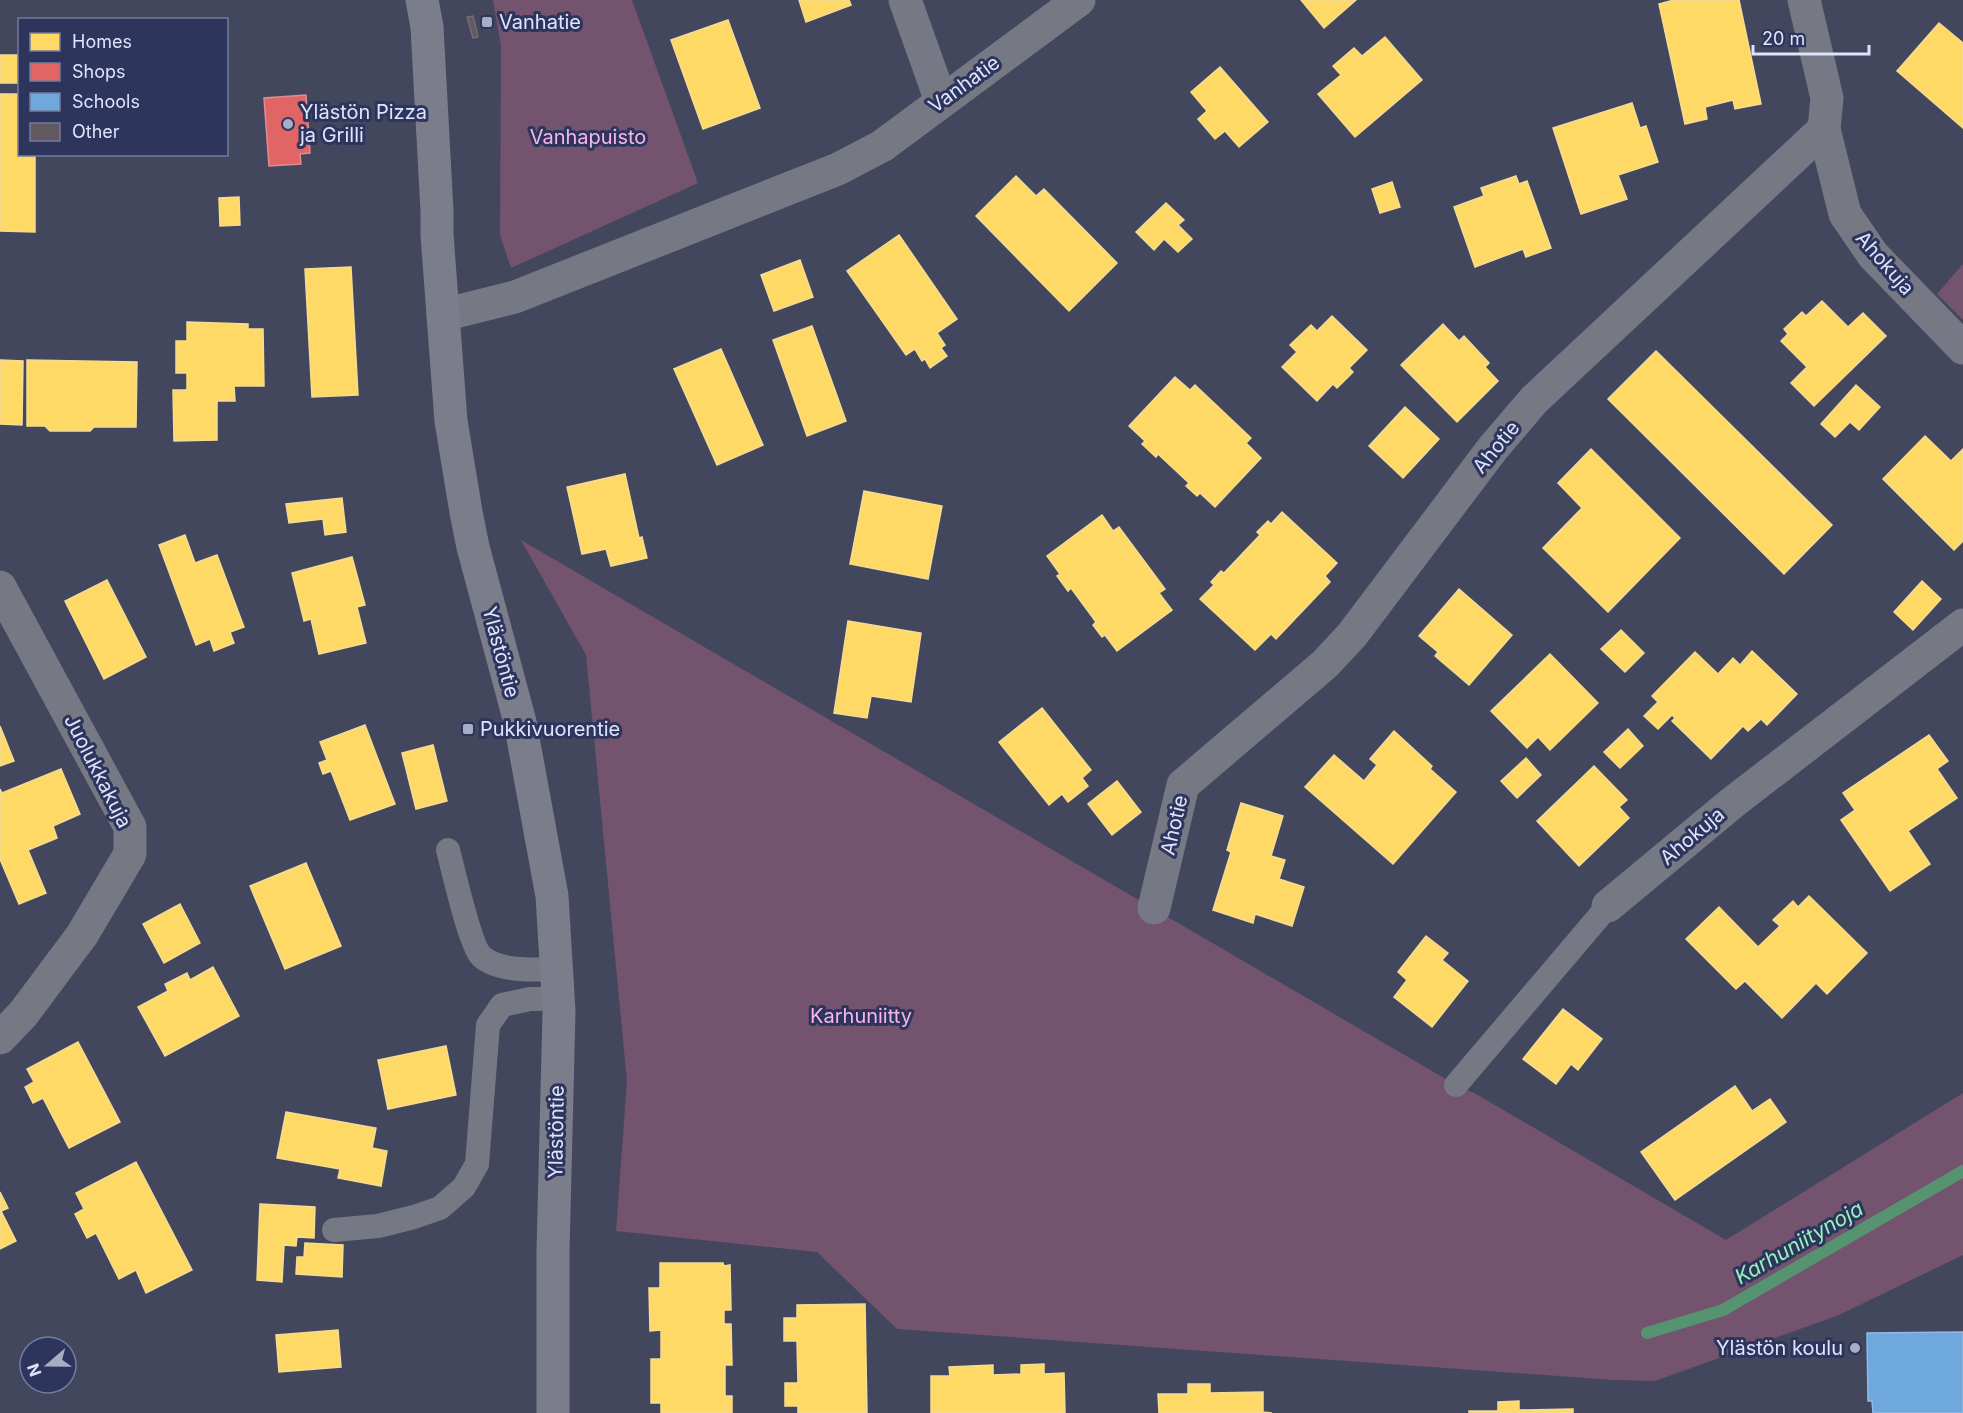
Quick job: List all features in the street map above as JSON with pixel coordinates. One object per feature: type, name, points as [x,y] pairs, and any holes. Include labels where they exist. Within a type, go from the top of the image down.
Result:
[{"type":"main road","name":"Ylästöntie","points":[[422,0],[427,27],[451,421],[473,547],[520,722],[552,896],[558,984],[553,1252],[553,1413]]},
{"type":"street","points":[[905,0],[940,101]]},
{"type":"street","name":"Vanhatie","points":[[443,315],[515,297],[838,169],[882,146],[1079,0]]},
{"type":"street","points":[[1804,0],[1827,98],[1824,129]]},
{"type":"street","name":"Ahokuja","points":[[1824,129],[1845,213],[1873,255],[1963,348]]},
{"type":"street","name":"Ahotie","points":[[1155,908],[1183,785],[1325,664],[1352,635],[1493,448],[1534,400],[1824,129]]},
{"type":"street","name":"Juolukkakuja","points":[[0,587],[130,827],[130,854],[82,935],[23,1014],[0,1038]]},
{"type":"street","name":"Ahokuja","points":[[1608,906],[1731,803],[1963,625]]},
{"type":"lane","points":[[448,850],[473,941],[481,956],[501,966],[529,970],[558,984]]},
{"type":"lane","name":"Ahokuja","points":[[1456,1085],[1608,906]]},
{"type":"lane","points":[[334,1230],[378,1226],[414,1217],[440,1208],[464,1187],[477,1164],[488,1025],[502,1005],[530,999],[558,984]]},
{"type":"green space","name":"Vanhapuisto","points":[[493,0],[632,0],[698,183],[511,268],[500,235],[501,46]]},
{"type":"green space","points":[[1963,264],[1963,320],[1937,294]]},
{"type":"green space","name":"Karhuniitty","points":[[521,540],[1726,1240],[1963,1093],[1963,1255],[1839,1315],[1655,1381],[1614,1380],[897,1329],[817,1252],[616,1231],[627,1081],[586,655]]},
{"type":"building: Homes","points":[[799,0],[849,0],[851,5],[806,22]]},
{"type":"building: Homes","points":[[1301,0],[1356,0],[1324,28]]},
{"type":"building: Homes","points":[[1674,0],[1739,0],[1761,104],[1735,109],[1733,100],[1705,107],[1707,119],[1685,124],[1659,4]]},
{"type":"building: Homes","points":[[728,20],[760,108],[703,129],[671,40]]},
{"type":"building: Homes","points":[[1939,23],[1963,43],[1963,128],[1897,71]]},
{"type":"building: Homes","points":[[1385,37],[1422,80],[1355,137],[1318,94],[1341,75],[1333,66],[1354,48],[1362,56]]},
{"type":"building: Homes","points":[[0,55],[18,55],[18,83],[0,83]]},
{"type":"building: Homes","points":[[1220,67],[1268,122],[1239,147],[1225,131],[1215,139],[1198,119],[1207,111],[1191,92]]},
{"type":"building: Homes","points":[[0,94],[18,94],[18,156],[35,156],[35,232],[0,231]]},
{"type":"building: Homes","points":[[1632,103],[1640,128],[1646,126],[1658,162],[1618,175],[1627,199],[1581,214],[1553,128]]},
{"type":"building: Homes","points":[[1016,176],[1036,196],[1044,189],[1117,263],[1069,311],[976,216]]},
{"type":"building: Homes","points":[[1516,176],[1519,184],[1527,181],[1551,248],[1526,257],[1523,249],[1475,267],[1454,207],[1484,196],[1481,188]]},
{"type":"building: Homes","points":[[1392,182],[1400,207],[1380,213],[1372,189]]},
{"type":"building: Homes","points":[[239,197],[240,225],[220,226],[219,198]]},
{"type":"building: Homes","points":[[1166,203],[1184,220],[1178,225],[1192,239],[1178,252],[1164,239],[1154,250],[1136,232]]},
{"type":"building: Homes","points":[[899,235],[957,319],[937,333],[945,345],[941,348],[947,356],[930,368],[925,359],[922,361],[915,349],[906,355],[847,271]]},
{"type":"building: Homes","points":[[800,260],[813,297],[774,311],[761,275]]},
{"type":"building: Homes","points":[[351,267],[358,395],[312,397],[305,269]]},
{"type":"building: Homes","points":[[1822,301],[1848,327],[1863,313],[1886,336],[1814,406],[1791,383],[1807,367],[1781,341],[1788,334],[1784,329],[1802,312],[1806,316]]},
{"type":"building: Homes","points":[[1332,316],[1367,350],[1349,368],[1353,372],[1337,388],[1333,384],[1317,401],[1282,367],[1297,352],[1290,345],[1311,325],[1317,331]]},
{"type":"building: Homes","points":[[187,322],[248,324],[248,329],[263,329],[264,386],[234,386],[235,401],[217,401],[217,440],[174,441],[173,390],[187,390],[187,373],[176,373],[176,341],[187,341]]},
{"type":"building: Homes","points":[[1443,324],[1459,341],[1464,336],[1489,363],[1485,367],[1498,381],[1457,422],[1401,365]]},
{"type":"building: Homes","points":[[812,326],[846,421],[807,436],[773,340]]},
{"type":"building: Homes","points":[[721,349],[763,445],[717,465],[674,369]]},
{"type":"building: Homes","points":[[1656,351],[1832,525],[1784,574],[1608,399]]},
{"type":"building: Homes","points":[[0,360],[23,361],[22,425],[0,424]]},
{"type":"building: Homes","points":[[27,360],[137,362],[136,427],[94,427],[90,431],[50,431],[45,426],[27,426]]},
{"type":"building: Homes","points":[[1175,377],[1190,390],[1195,385],[1251,438],[1246,443],[1261,458],[1215,507],[1200,493],[1197,496],[1186,486],[1189,483],[1158,454],[1156,457],[1142,444],[1145,441],[1129,426]]},
{"type":"building: Homes","points":[[1856,385],[1880,407],[1859,430],[1850,422],[1835,437],[1821,424]]},
{"type":"building: Homes","points":[[1405,407],[1439,439],[1403,478],[1369,446]]},
{"type":"building: Homes","points":[[1925,436],[1951,461],[1963,449],[1963,541],[1954,550],[1883,479]]},
{"type":"building: Homes","points":[[1591,449],[1680,538],[1608,612],[1543,548],[1582,508],[1558,483]]},
{"type":"building: Homes","points":[[625,474],[639,538],[642,537],[647,558],[611,566],[606,549],[582,554],[567,487]]},
{"type":"building: Homes","points":[[864,491],[942,506],[928,579],[850,564]]},
{"type":"building: Homes","points":[[342,498],[346,532],[325,535],[323,519],[289,523],[286,504]]},
{"type":"building: Homes","points":[[1282,512],[1337,563],[1325,576],[1330,582],[1276,639],[1271,634],[1255,650],[1200,599],[1214,585],[1211,582],[1221,571],[1224,573],[1260,535],[1257,532],[1268,521],[1271,524]]},
{"type":"building: Homes","points":[[1102,515],[1113,531],[1119,527],[1165,589],[1159,593],[1172,610],[1117,651],[1105,635],[1102,637],[1093,625],[1096,622],[1071,588],[1068,591],[1057,576],[1060,574],[1047,556]]},
{"type":"building: Homes","points":[[185,535],[195,563],[217,555],[244,627],[230,632],[234,643],[214,651],[210,639],[196,645],[159,545]]},
{"type":"building: Homes","points":[[352,557],[365,605],[357,607],[366,643],[319,654],[311,619],[304,621],[292,573]]},
{"type":"building: Homes","points":[[107,580],[146,657],[104,679],[65,601]]},
{"type":"building: Homes","points":[[1922,581],[1941,599],[1913,630],[1894,612]]},
{"type":"building: Homes","points":[[1459,589],[1512,635],[1469,685],[1435,656],[1438,652],[1419,636]]},
{"type":"building: Homes","points":[[848,621],[921,633],[911,702],[871,696],[867,718],[834,713]]},
{"type":"building: Homes","points":[[1621,630],[1644,653],[1625,672],[1601,649]]},
{"type":"building: Homes","points":[[1752,651],[1797,694],[1767,725],[1761,719],[1748,731],[1743,726],[1711,759],[1672,721],[1675,718],[1672,715],[1658,729],[1644,716],[1658,702],[1652,696],[1695,652],[1718,674],[1733,658],[1740,665]]},
{"type":"building: Homes","points":[[1550,654],[1598,703],[1550,750],[1538,737],[1527,748],[1491,711]]},
{"type":"building: Homes","points":[[1042,708],[1091,770],[1082,778],[1088,786],[1068,802],[1062,794],[1049,805],[999,742]]},
{"type":"building: Homes","points":[[365,725],[395,804],[350,820],[331,771],[323,774],[319,763],[327,760],[320,742]]},
{"type":"building: Homes","points":[[0,726],[14,761],[0,766]]},
{"type":"building: Homes","points":[[1628,729],[1643,746],[1620,768],[1604,752]]},
{"type":"building: Homes","points":[[1394,731],[1432,766],[1430,769],[1456,792],[1393,864],[1305,787],[1334,755],[1364,781],[1377,765],[1370,759]]},
{"type":"building: Homes","points":[[1929,735],[1948,761],[1937,769],[1957,798],[1908,831],[1930,864],[1890,891],[1841,820],[1855,810],[1843,793]]},
{"type":"building: Homes","points":[[433,745],[447,801],[416,809],[402,753]]},
{"type":"building: Homes","points":[[1526,758],[1541,775],[1517,798],[1501,781]]},
{"type":"building: Homes","points":[[1594,766],[1627,800],[1619,807],[1629,818],[1579,866],[1537,821]]},
{"type":"building: Homes","points":[[61,769],[80,814],[53,826],[57,838],[28,850],[46,893],[19,904],[0,859],[0,789],[2,793]]},
{"type":"building: Homes","points":[[1117,781],[1141,812],[1112,835],[1088,804]]},
{"type":"building: Homes","points":[[1241,803],[1283,816],[1271,856],[1285,860],[1279,879],[1304,887],[1292,926],[1255,914],[1253,923],[1213,910],[1231,852],[1227,850]]},
{"type":"building: Homes","points":[[306,863],[341,946],[285,969],[250,886]]},
{"type":"building: Homes","points":[[1809,896],[1867,953],[1827,994],[1816,983],[1782,1018],[1745,981],[1736,989],[1686,939],[1719,907],[1758,947],[1780,926],[1773,920],[1793,901],[1798,907]]},
{"type":"building: Homes","points":[[180,904],[200,943],[164,963],[143,924]]},
{"type":"building: Homes","points":[[1426,936],[1448,953],[1442,960],[1468,981],[1432,1027],[1394,997],[1407,980],[1398,972]]},
{"type":"building: Homes","points":[[213,967],[239,1016],[165,1056],[138,1007],[168,991],[165,984],[187,973],[190,980]]},
{"type":"building: Homes","points":[[1563,1009],[1602,1039],[1578,1070],[1571,1064],[1556,1084],[1523,1059]]},
{"type":"building: Homes","points":[[78,1042],[120,1122],[69,1148],[43,1098],[33,1103],[25,1087],[34,1082],[27,1069]]},
{"type":"building: Homes","points":[[446,1046],[456,1095],[388,1109],[378,1060]]},
{"type":"building: Homes","points":[[1735,1086],[1752,1111],[1770,1099],[1786,1122],[1675,1200],[1641,1152]]},
{"type":"building: Homes","points":[[286,1112],[376,1128],[372,1148],[387,1151],[381,1186],[338,1178],[340,1169],[277,1158]]},
{"type":"building: Homes","points":[[136,1162],[192,1270],[146,1293],[136,1270],[119,1279],[96,1233],[87,1238],[75,1214],[84,1209],[76,1193]]},
{"type":"building: Homes","points":[[0,1192],[8,1208],[1,1211],[16,1241],[0,1249]]},
{"type":"building: Homes","points":[[260,1204],[315,1207],[314,1238],[297,1237],[296,1246],[284,1245],[282,1282],[257,1280]]},
{"type":"building: Homes","points":[[305,1243],[343,1245],[342,1277],[296,1274],[297,1257],[304,1257]]},
{"type":"building: Homes","points":[[660,1263],[730,1265],[731,1310],[724,1310],[724,1324],[731,1324],[732,1365],[725,1365],[725,1396],[732,1396],[732,1413],[661,1413],[661,1403],[651,1403],[651,1359],[661,1359],[661,1330],[650,1331],[649,1288],[660,1288]]},
{"type":"building: Homes","points":[[865,1304],[867,1413],[798,1413],[798,1406],[785,1406],[785,1383],[798,1383],[797,1341],[784,1341],[784,1318],[797,1318],[797,1305]]},
{"type":"building: Homes","points":[[338,1330],[341,1367],[279,1372],[276,1335]]},
{"type":"building: Homes","points":[[1044,1364],[1044,1374],[1064,1373],[1065,1413],[931,1413],[931,1376],[950,1376],[949,1367],[993,1365],[993,1375],[1021,1374],[1021,1365]]},
{"type":"building: Homes","points":[[1188,1384],[1210,1384],[1210,1393],[1263,1392],[1263,1412],[1272,1413],[1159,1413],[1158,1394],[1188,1394]]},
{"type":"building: Homes","points":[[1519,1401],[1519,1410],[1573,1409],[1573,1413],[1469,1413],[1469,1411],[1498,1411],[1498,1402]]},
{"type":"building: Shops","points":[[306,95],[310,153],[300,154],[301,164],[269,166],[264,98]]},
{"type":"building: Schools","points":[[1963,1332],[1963,1413],[1873,1413],[1872,1401],[1868,1401],[1867,1333]]},
{"type":"building: Other","points":[[473,16],[478,37],[473,38],[467,17]]},
{"type":"waterway","name":"Karhuniitynoja","points":[[1647,1333],[1723,1310],[1963,1171]]},
{"type":"place","name":"Vanhatie","points":[[487,22]]},
{"type":"place","name":"Ylästön Pizza ja Grilli","points":[[288,124]]},
{"type":"place","name":"Pukkivuorentie","points":[[468,729]]},
{"type":"place","name":"Ylästön koulu","points":[[1855,1348]]}]
